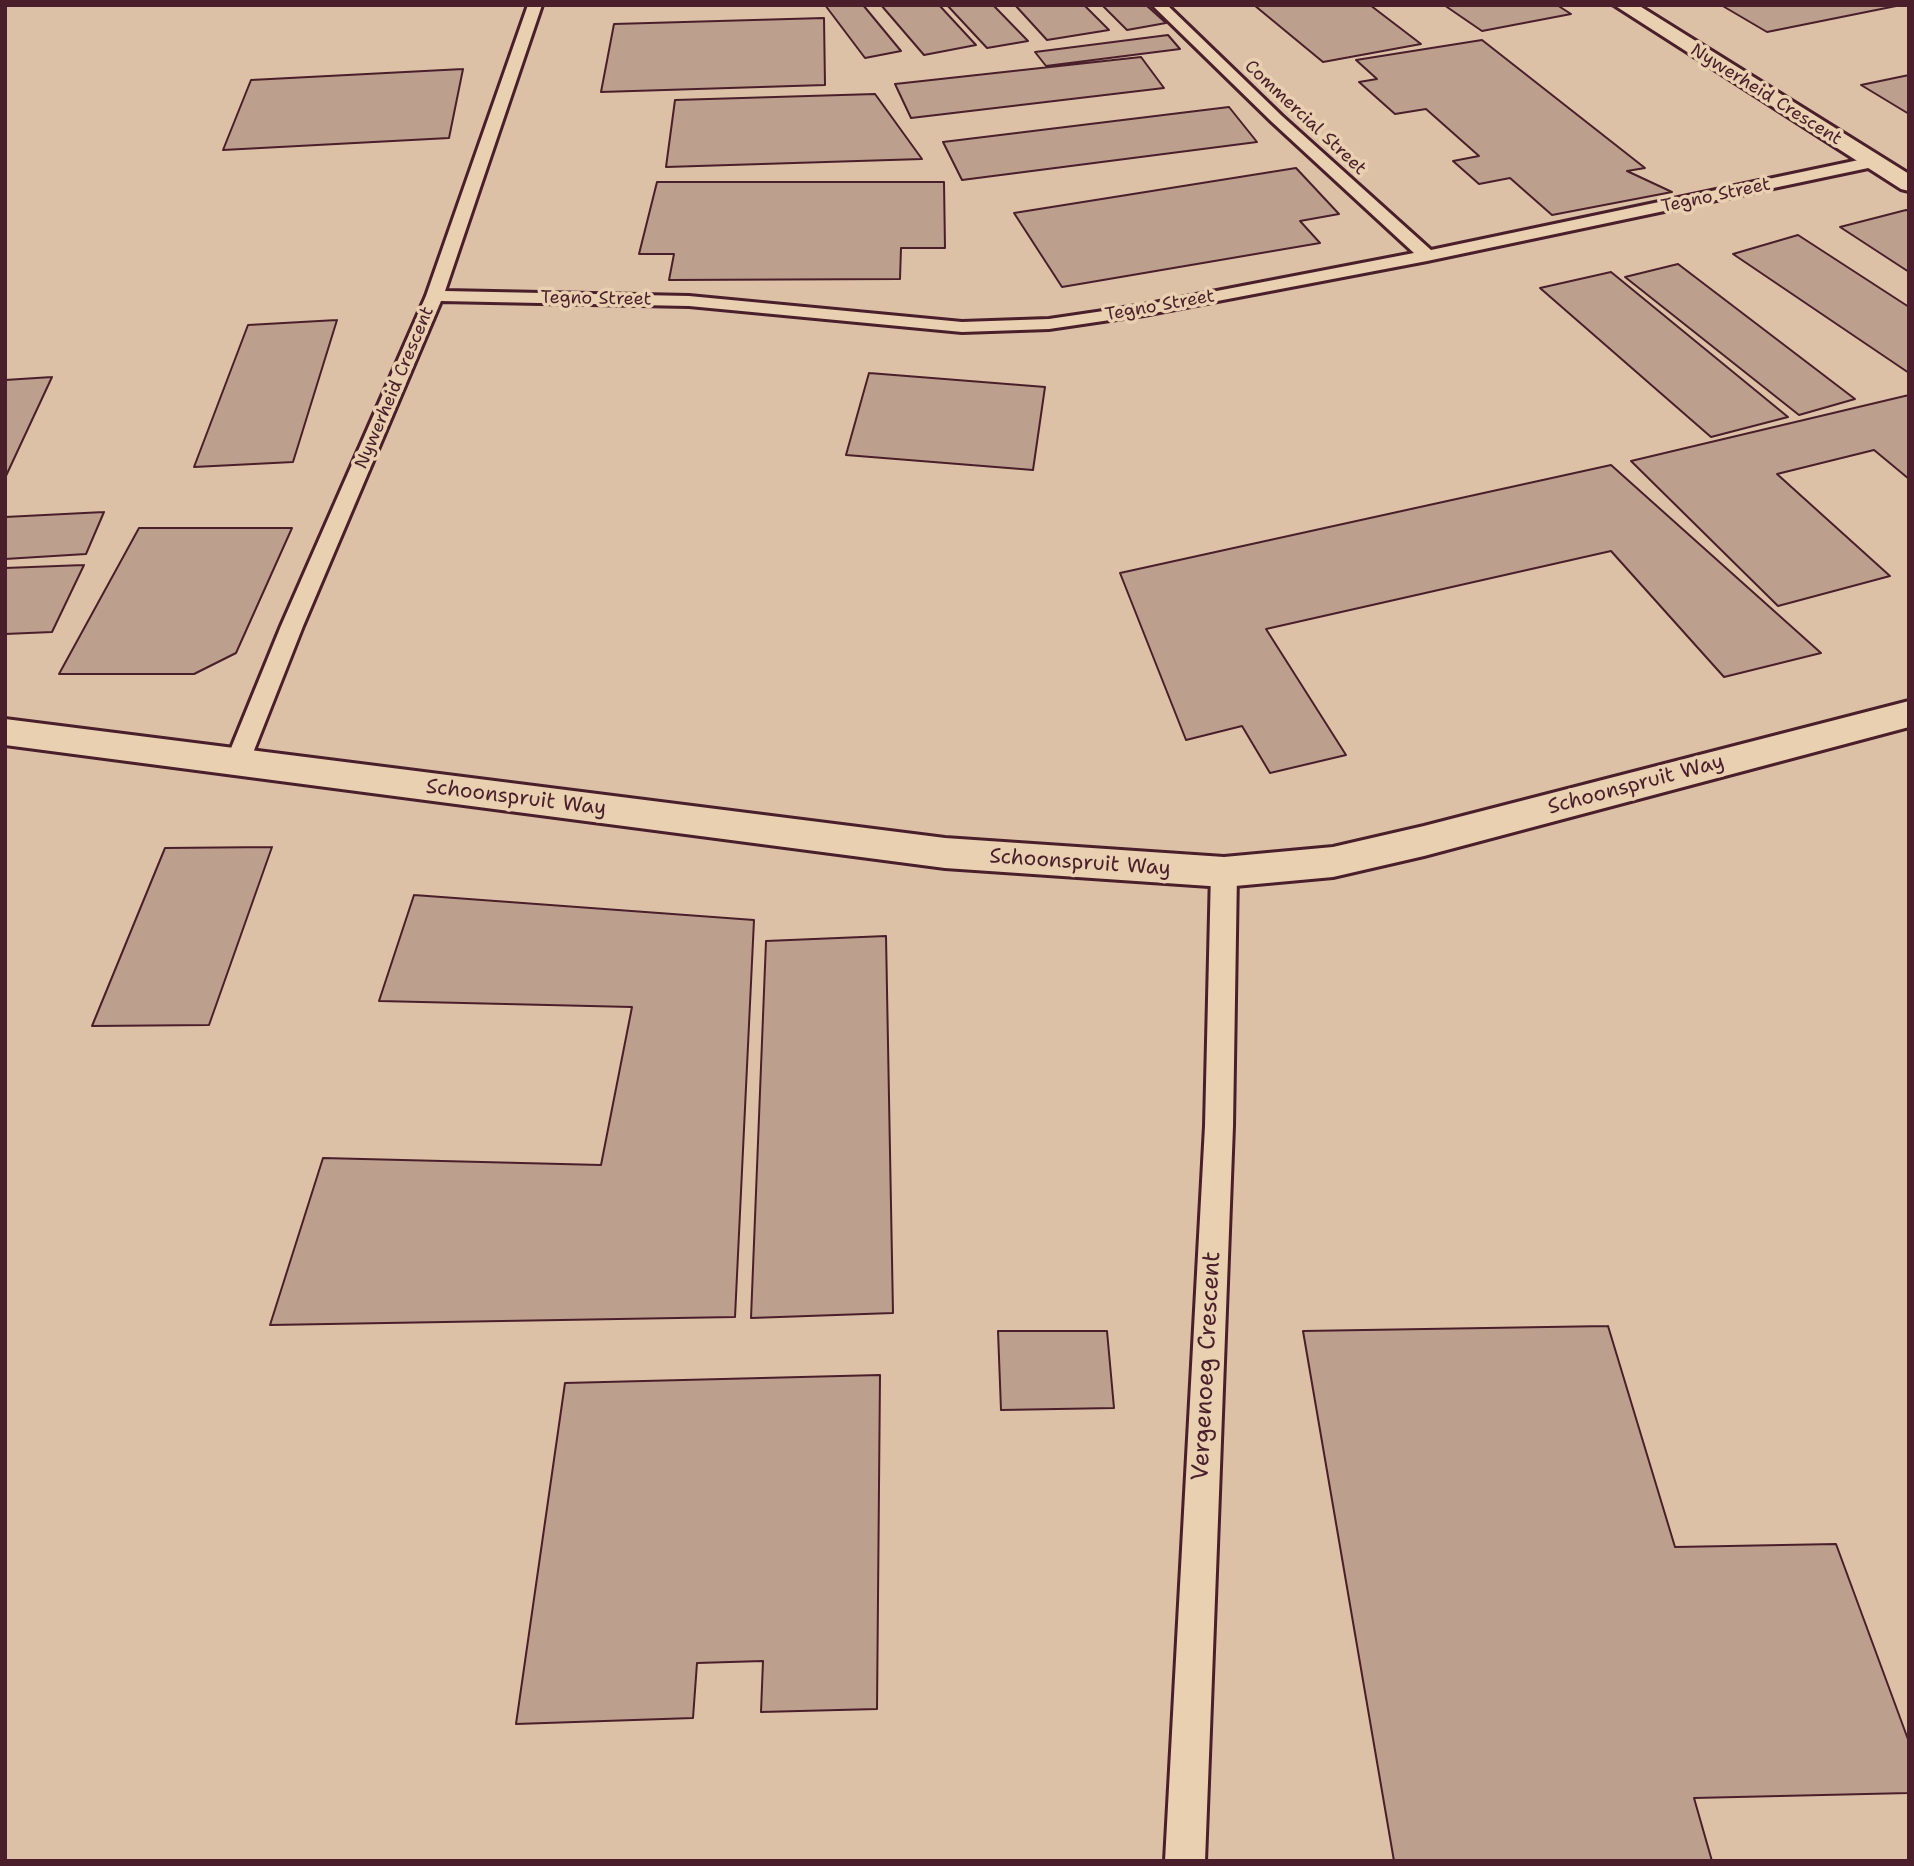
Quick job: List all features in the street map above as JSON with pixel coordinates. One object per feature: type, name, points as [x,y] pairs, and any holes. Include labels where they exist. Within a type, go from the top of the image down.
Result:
[{"type":"street","name":"Nywerheid Crescent","points":[[1624,5],[1909,184]]},
{"type":"street","name":"Schoonspruit Way","points":[[5,733],[945,853],[1224,872],[1333,862],[1909,714]]},
{"type":"lane","name":"Nywerheid Crescent","points":[[237,763],[298,613],[435,296],[535,5]]},
{"type":"lane","name":"Commercial Street","points":[[1159,5],[1277,119],[1427,256]]},
{"type":"lane","name":"Tegno Street","points":[[435,296],[689,300],[962,327],[1049,324],[1144,310],[1427,256],[1874,162]]},
{"type":"lane","name":"Vergenoeg Crescent","points":[[1185,1861],[1219,1126],[1224,872]]},
{"type":"shaded area","points":[[5,5],[1909,5],[1909,1861],[5,1861]]},
{"type":"building","points":[[825,5],[863,5],[901,51],[865,58]]},
{"type":"building","points":[[881,5],[939,5],[976,45],[924,55]]},
{"type":"building","points":[[947,5],[993,5],[1028,41],[987,48]]},
{"type":"building","points":[[1015,5],[1084,5],[1109,30],[1047,40]]},
{"type":"building","points":[[1102,5],[1146,5],[1166,23],[1127,30]]},
{"type":"building","points":[[1254,5],[1370,5],[1421,44],[1323,62]]},
{"type":"building","points":[[1444,5],[1557,5],[1571,14],[1482,31]]},
{"type":"building","points":[[1721,5],[1901,5],[1767,32]]},
{"type":"building","points":[[824,18],[825,85],[601,92],[614,24]]},
{"type":"building","points":[[1168,35],[1180,49],[1046,66],[1035,52]]},
{"type":"building","points":[[1482,40],[1645,168],[1627,171],[1672,192],[1552,215],[1510,178],[1479,184],[1453,161],[1479,156],[1426,109],[1395,114],[1359,82],[1377,79],[1356,60]]},
{"type":"building","points":[[1141,57],[1164,88],[911,118],[895,84]]},
{"type":"building","points":[[463,69],[449,138],[223,150],[251,80]]},
{"type":"building","points":[[1909,75],[1909,114],[1861,85]]},
{"type":"building","points":[[875,94],[922,159],[666,167],[675,100]]},
{"type":"building","points":[[1229,107],[1257,142],[962,180],[943,142]]},
{"type":"building","points":[[1296,168],[1339,214],[1300,221],[1320,243],[1062,287],[1014,213]]},
{"type":"building","points":[[657,182],[944,182],[945,248],[901,248],[900,279],[669,280],[674,254],[639,254]]},
{"type":"building","points":[[1909,211],[1909,272],[1840,227]]},
{"type":"building","points":[[1798,235],[1909,307],[1909,373],[1733,254]]},
{"type":"building","points":[[1678,264],[1855,399],[1799,415],[1625,277]]},
{"type":"building","points":[[1611,272],[1788,417],[1711,437],[1540,288]]},
{"type":"building","points":[[337,320],[293,462],[194,467],[248,325]]},
{"type":"building","points":[[869,373],[1045,387],[1033,470],[846,455]]},
{"type":"building","points":[[52,377],[5,478],[5,380]]},
{"type":"building","points":[[1909,395],[1909,479],[1874,450],[1777,474],[1890,576],[1778,606],[1631,461]]},
{"type":"building","points":[[1611,465],[1821,653],[1724,677],[1611,551],[1266,629],[1346,755],[1270,773],[1242,726],[1186,740],[1120,573]]},
{"type":"building","points":[[104,512],[86,554],[5,559],[5,517]]},
{"type":"building","points":[[139,528],[292,528],[236,653],[194,674],[59,674]]},
{"type":"building","points":[[84,565],[52,632],[5,634],[5,568]]},
{"type":"building","points":[[272,847],[209,1025],[92,1026],[165,848]]},
{"type":"building","points":[[414,895],[754,920],[735,1317],[270,1325],[323,1158],[601,1165],[632,1007],[379,1001]]},
{"type":"building","points":[[886,936],[893,1313],[751,1318],[766,941]]},
{"type":"building","points":[[1608,1326],[1675,1547],[1836,1544],[1909,1742],[1909,1793],[1694,1798],[1712,1861],[1394,1861],[1303,1331]]},
{"type":"building","points":[[998,1331],[1107,1331],[1114,1408],[1001,1410]]},
{"type":"building","points":[[880,1375],[877,1709],[761,1712],[763,1661],[697,1663],[693,1718],[516,1724],[565,1383]]}]
